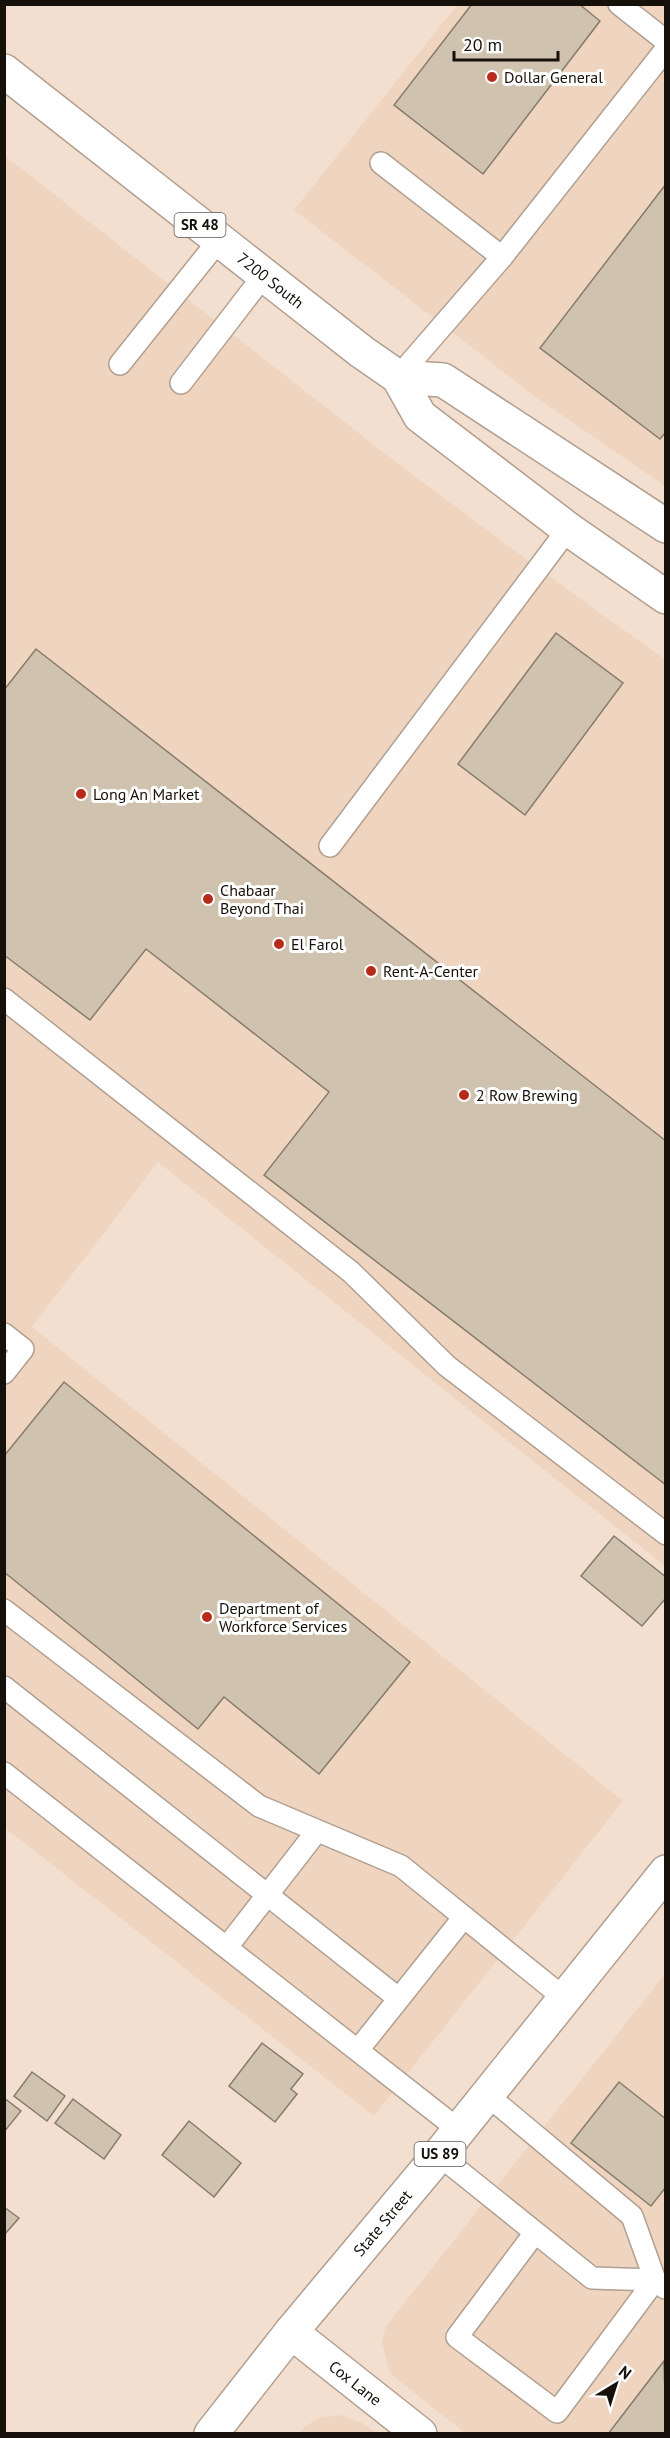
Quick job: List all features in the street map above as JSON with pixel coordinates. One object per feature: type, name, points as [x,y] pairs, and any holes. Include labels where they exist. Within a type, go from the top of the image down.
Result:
[{"type":"main road","name":"7200 South","points":[[4,71],[362,352],[398,376],[420,416],[568,529],[666,597]]},
{"type":"main road","name":"7200 South","points":[[398,376],[444,380],[666,526]]},
{"type":"main road","name":"State Street","points":[[218,2431],[291,2332],[439,2155],[666,1872]]},
{"type":"main road","name":"Cox Lane","points":[[291,2332],[420,2433]]},
{"type":"lane","points":[[619,4],[666,41]]},
{"type":"lane","points":[[398,376],[502,257],[666,49]]},
{"type":"lane","points":[[381,163],[502,257]]},
{"type":"lane","points":[[120,364],[219,240]]},
{"type":"lane","points":[[181,384],[264,275]]},
{"type":"lane","points":[[330,846],[568,529]]},
{"type":"lane","points":[[4,999],[351,1272],[447,1366],[666,1534]]},
{"type":"lane","points":[[4,1334],[23,1349],[4,1373]]},
{"type":"lane","points":[[4,1610],[259,1806],[401,1866],[564,1998]]},
{"type":"lane","points":[[4,1687],[398,1998]]},
{"type":"lane","points":[[4,1773],[459,2130]]},
{"type":"lane","points":[[227,1947],[317,1831]]},
{"type":"lane","points":[[358,2050],[464,1917]]},
{"type":"lane","points":[[487,2095],[632,2216],[660,2284]]},
{"type":"lane","points":[[439,2155],[534,2234],[592,2278],[660,2284]]},
{"type":"lane","points":[[534,2234],[458,2337],[557,2412],[660,2284]]},
{"type":"shaded area","points":[[457,5],[665,5],[665,486],[537,398],[294,210]]},
{"type":"shaded area","points":[[4,155],[406,470],[665,659],[665,1566],[158,1162],[32,1327],[623,1801],[374,2116],[5,1828]]},
{"type":"shaded area","points":[[665,1974],[665,2433],[465,2433],[393,2376],[388,2368],[382,2342],[386,2326]]},
{"type":"shaded area","points":[[341,2415],[362,2423],[377,2433],[299,2433],[319,2418]]},
{"type":"building","points":[[472,4],[579,4],[600,21],[483,174],[394,105]]},
{"type":"building","points":[[666,184],[666,432],[660,439],[540,348]]},
{"type":"building","points":[[556,633],[623,683],[525,815],[458,764]]},
{"type":"building","points":[[36,649],[666,1141],[666,1485],[264,1175],[329,1092],[146,949],[90,1020],[4,955],[4,690]]},
{"type":"building","name":"Department of Workforce Services","points":[[64,1382],[410,1662],[319,1774],[224,1697],[198,1729],[4,1572],[4,1456]]},
{"type":"building","points":[[614,1536],[666,1577],[666,1598],[642,1626],[581,1576]]},
{"type":"building","points":[[262,2043],[303,2074],[291,2089],[297,2094],[275,2122],[229,2086]]},
{"type":"building","points":[[32,2072],[65,2096],[47,2121],[14,2096]]},
{"type":"building","points":[[619,2082],[666,2119],[666,2187],[651,2206],[571,2143]]},
{"type":"building","points":[[4,2098],[21,2111],[4,2132]]},
{"type":"building","points":[[73,2099],[121,2135],[104,2159],[55,2123]]},
{"type":"building","points":[[189,2121],[241,2163],[214,2197],[162,2155]]},
{"type":"building","points":[[4,2207],[19,2218],[4,2235]]},
{"type":"building","points":[[664,2361],[666,2434],[608,2434]]},
{"type":"place","name":"Dollar General","points":[[492,77]]},
{"type":"place","name":"Long An Market","points":[[81,794]]},
{"type":"place","name":"Chabaar Beyond Thai","points":[[208,899]]},
{"type":"place","name":"El Farol","points":[[279,944]]},
{"type":"place","name":"Rent-A-Center","points":[[371,971]]},
{"type":"place","name":"2 Row Brewing","points":[[464,1095]]},
{"type":"place","name":"Department of Workforce Services","points":[[207,1617]]}]
